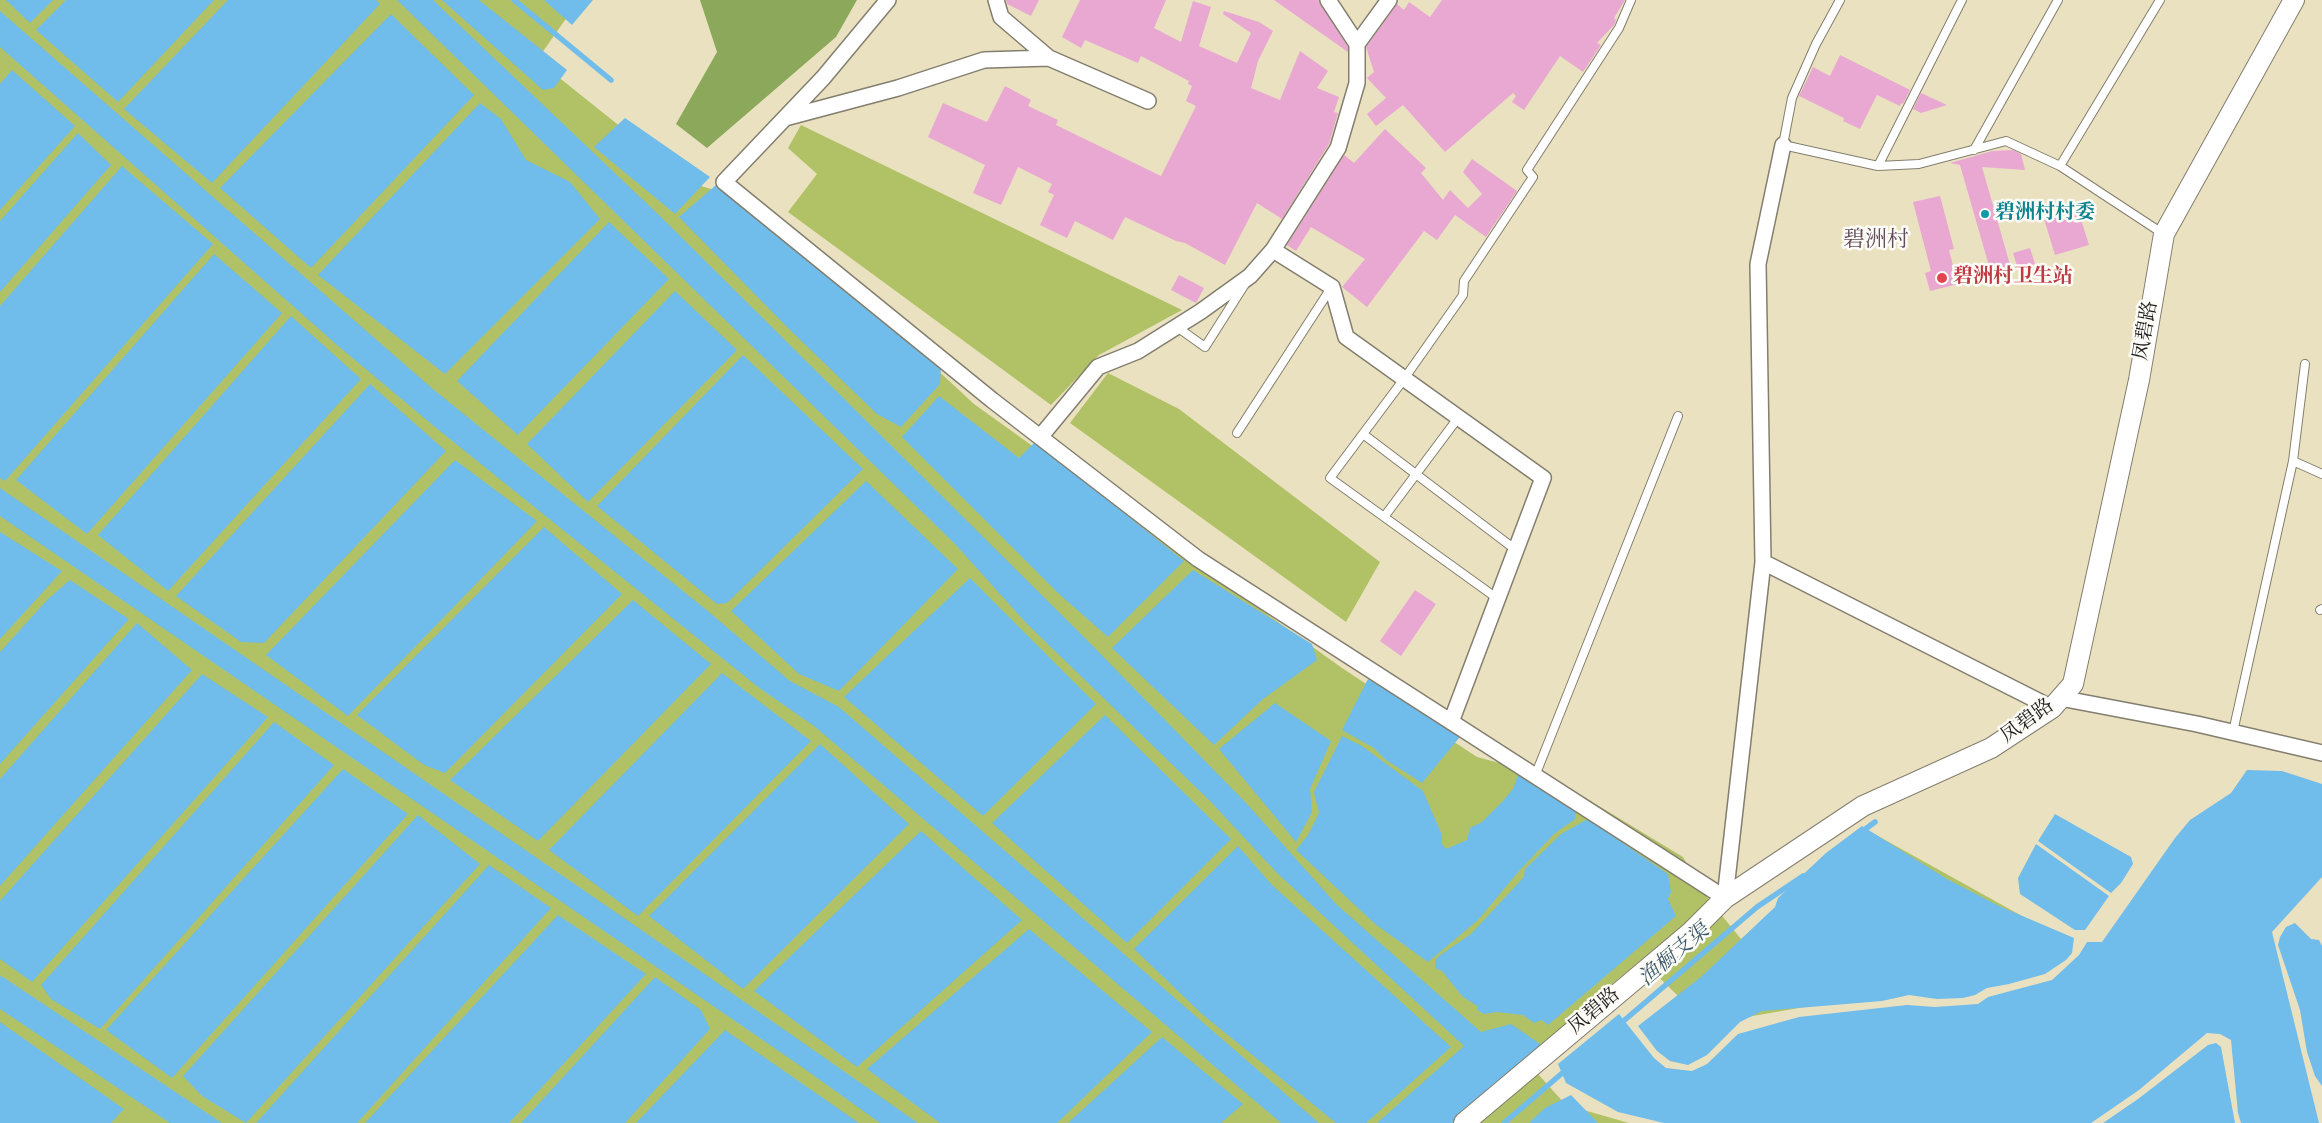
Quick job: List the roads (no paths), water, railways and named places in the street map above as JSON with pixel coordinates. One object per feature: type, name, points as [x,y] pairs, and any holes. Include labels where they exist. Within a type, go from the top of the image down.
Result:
[{"type":"main road","name":"凤碧路","points":[[1464,1123],[1690,932],[1725,898],[1863,806],[1991,748],[2056,703],[2073,684],[2139,380],[2164,234],[2294,0]]},
{"type":"street","points":[[888,0],[823,78],[724,182],[992,400],[1198,559],[1725,898],[1763,562],[1758,264],[1782,145]]},
{"type":"street","points":[[996,0],[1001,17],[1049,58],[1148,101]]},
{"type":"street","points":[[1041,436],[1098,367],[1138,350],[1177,327],[1250,276],[1273,250],[1338,148],[1357,83],[1357,44],[1328,0]]},
{"type":"street","points":[[1357,44],[1390,0]]},
{"type":"street","points":[[784,118],[898,88],[984,60],[1049,58]]},
{"type":"street","points":[[1273,250],[1332,287],[1346,337],[1543,478],[1451,722]]},
{"type":"street","points":[[1763,562],[2056,703],[2233,732],[2322,753]]},
{"type":"lane","points":[[1498,598],[1330,478],[1404,379],[1463,295],[1464,281],[1533,177],[1526,170],[1619,28],[1631,0]]},
{"type":"lane","points":[[1840,0],[1816,44],[1792,98],[1782,145],[1878,166],[1919,164],[2006,141],[2060,166],[2164,234]]},
{"type":"lane","points":[[1878,166],[1962,0]]},
{"type":"lane","points":[[1974,150],[2058,0]]},
{"type":"lane","points":[[2060,166],[2160,0]]},
{"type":"lane","points":[[1177,327],[1205,346],[1250,276]]},
{"type":"lane","points":[[1237,433],[1332,287]]},
{"type":"lane","points":[[2233,732],[2293,461],[2305,364]]},
{"type":"lane","points":[[1534,776],[1678,416]]},
{"type":"lane","points":[[1384,517],[1458,418]]},
{"type":"lane","points":[[1363,434],[1516,550]]},
{"type":"lane","points":[[2293,461],[2322,474]]},
{"type":"water","points":[[6,0],[53,0],[30,23]]},
{"type":"water","points":[[66,0],[214,0],[118,102],[36,30]]},
{"type":"water","points":[[228,0],[376,0],[380,4],[212,183],[124,109]]},
{"type":"water","points":[[397,0],[433,0],[661,217],[1085,638],[1248,805],[1336,904],[1481,1032],[1511,1024],[1543,1046],[1452,1123],[1377,1123],[1464,1046],[1277,873],[1211,802],[1027,624],[955,544]]},
{"type":"water","points":[[442,0],[479,0],[567,70],[554,88],[543,90]]},
{"type":"water","points":[[544,0],[593,0],[572,25]]},
{"type":"water","points":[[0,11],[434,390],[709,612],[790,681],[839,707],[1319,1123],[1281,1123],[814,726],[758,687],[435,427],[337,345],[0,47]]},
{"type":"water","points":[[391,14],[474,95],[311,268],[220,188]]},
{"type":"water","points":[[12,70],[75,126],[0,210],[0,84]]},
{"type":"water","points":[[480,103],[501,119],[526,160],[570,182],[600,219],[445,374],[318,275]]},
{"type":"water","points":[[625,118],[710,177],[675,214],[594,147]]},
{"type":"water","points":[[78,133],[111,165],[0,292],[0,221]]},
{"type":"water","points":[[122,166],[213,244],[5,481],[0,478],[0,306]]},
{"type":"water","points":[[716,185],[941,368],[940,384],[901,427],[877,414],[789,329],[679,217]]},
{"type":"water","points":[[609,222],[669,279],[518,435],[457,381]]},
{"type":"water","points":[[214,254],[282,313],[87,534],[16,480]]},
{"type":"water","points":[[675,291],[737,350],[588,502],[527,444]]},
{"type":"water","points":[[291,316],[361,379],[168,591],[98,535]]},
{"type":"water","points":[[743,355],[863,469],[727,603],[717,604],[597,506]]},
{"type":"water","points":[[370,384],[446,451],[264,643],[241,642],[176,596]]},
{"type":"water","points":[[939,396],[1019,458],[1035,442],[1184,561],[1108,637],[1059,594],[902,437]]},
{"type":"water","points":[[455,460],[537,521],[348,716],[266,655]]},
{"type":"water","points":[[866,481],[958,569],[839,691],[799,674],[731,611]]},
{"type":"water","points":[[0,488],[918,1123],[880,1123],[799,1065],[0,516]]},
{"type":"water","points":[[544,527],[622,594],[445,773],[424,765],[357,715]]},
{"type":"water","points":[[0,532],[62,571],[0,639]]},
{"type":"water","points":[[1193,570],[1312,644],[1317,660],[1263,699],[1214,745],[1112,648]]},
{"type":"water","points":[[970,578],[1096,704],[983,816],[844,697]]},
{"type":"water","points":[[70,580],[129,619],[0,764],[0,652],[48,599]]},
{"type":"water","points":[[633,600],[711,664],[538,841],[450,780]]},
{"type":"water","points":[[137,623],[192,670],[0,886],[0,779]]},
{"type":"water","points":[[722,673],[811,741],[638,916],[549,850]]},
{"type":"water","points":[[202,674],[268,717],[32,982],[0,959],[0,901]]},
{"type":"water","points":[[1368,679],[1459,733],[1459,738],[1422,783],[1386,760],[1374,748],[1342,730]]},
{"type":"water","points":[[1275,703],[1331,741],[1310,789],[1312,812],[1296,842],[1219,749]]},
{"type":"water","points":[[1105,715],[1231,839],[1127,943],[992,823]]},
{"type":"water","points":[[274,722],[334,765],[100,1029],[51,999],[41,985]]},
{"type":"water","points":[[1342,736],[1362,746],[1423,791],[1442,835],[1442,844],[1446,849],[1467,840],[1470,828],[1482,822],[1502,802],[1513,789],[1518,775],[1568,804],[1576,813],[1575,819],[1554,834],[1519,871],[1478,920],[1428,962],[1375,924],[1296,850],[1308,835],[1319,813],[1314,792]]},
{"type":"water","points":[[820,744],[909,824],[743,989],[649,916]]},
{"type":"water","points":[[343,769],[408,814],[172,1078],[106,1030]]},
{"type":"water","points":[[2247,770],[2282,771],[2322,784],[2322,877],[2272,932],[2319,1123],[2241,1123],[2238,1113],[2231,1040],[2220,1034],[2207,1033],[2139,1090],[2091,1123],[1664,1123],[1618,1112],[1566,1083],[1558,1064],[1619,1014],[1654,1058],[1666,1068],[1692,1071],[1707,1064],[1738,1034],[1799,1017],[1907,1005],[1935,1007],[1978,1004],[1988,997],[2052,980],[2079,955],[2087,942],[2102,942],[2175,838],[2190,820],[2231,793]]},
{"type":"water","points":[[2055,814],[2131,857],[2133,864],[2121,883],[2111,893],[2038,841]]},
{"type":"water","points":[[418,815],[480,864],[246,1123],[202,1096],[183,1076]]},
{"type":"water","points":[[1586,820],[1592,822],[1668,874],[1671,892],[1668,899],[1676,916],[1548,1025],[1542,1020],[1534,1023],[1523,1015],[1497,1012],[1484,1014],[1477,1010],[1477,1006],[1462,996],[1442,971],[1435,968],[1435,961],[1439,956],[1471,934],[1524,877],[1525,869],[1561,834]]},
{"type":"water","points":[[1862,826],[1947,879],[1999,906],[2074,938],[2072,953],[2066,960],[2045,974],[1987,988],[1975,995],[1963,998],[1937,999],[1909,995],[1882,1001],[1762,1011],[1740,1022],[1707,1055],[1688,1065],[1670,1061],[1657,1051],[1638,1026],[1701,977],[1775,907],[1778,898],[1826,853]]},
{"type":"water","points":[[921,831],[1022,920],[857,1067],[754,991]]},
{"type":"water","points":[[2036,844],[2109,896],[2085,930],[2075,930],[2020,894],[2018,878]]},
{"type":"water","points":[[1238,846],[1272,885],[1451,1047],[1366,1123],[1336,1123],[1202,1014],[1134,949]]},
{"type":"water","points":[[489,865],[551,908],[357,1123],[256,1123]]},
{"type":"water","points":[[558,915],[646,974],[509,1123],[365,1123]]},
{"type":"water","points":[[2295,923],[2311,939],[2319,940],[2322,946],[2322,1086],[2315,1076],[2307,1052],[2300,1010],[2278,945],[2286,927]]},
{"type":"water","points":[[1029,929],[1152,1032],[1057,1123],[940,1123],[867,1069]]},
{"type":"water","points":[[0,976],[222,1123],[170,1123],[0,1009]]},
{"type":"water","points":[[655,977],[701,1010],[710,1029],[625,1123],[521,1123]]},
{"type":"water","points":[[0,1022],[124,1109],[111,1123],[0,1123]]},
{"type":"water","points":[[725,1030],[859,1123],[636,1123]]},
{"type":"water","points":[[1162,1037],[1243,1104],[1221,1123],[1068,1123]]},
{"type":"water","points":[[2216,1043],[2221,1047],[2235,1123],[2103,1123],[2138,1099],[2208,1045]]},
{"type":"water","points":[[1571,1095],[1598,1123],[1529,1123],[1545,1108]]},
{"type":"waterway","points":[[514,0],[611,80]]},
{"type":"waterway","name":"渔橱支渠","points":[[1860,833],[1875,822]]},
{"type":"waterway","name":"渔橱支渠","points":[[1620,1024],[1757,907],[1803,876]]},
{"type":"waterway","name":"渔橱支渠","points":[[1504,1123],[1567,1069]]},
{"type":"place","name":"碧洲村村委","points":[[1985,214]]},
{"type":"place","name":"碧洲村卫生站","points":[[1942,278]]},
{"type":"district","name":"碧洲村","points":[[1876,241]]}]
